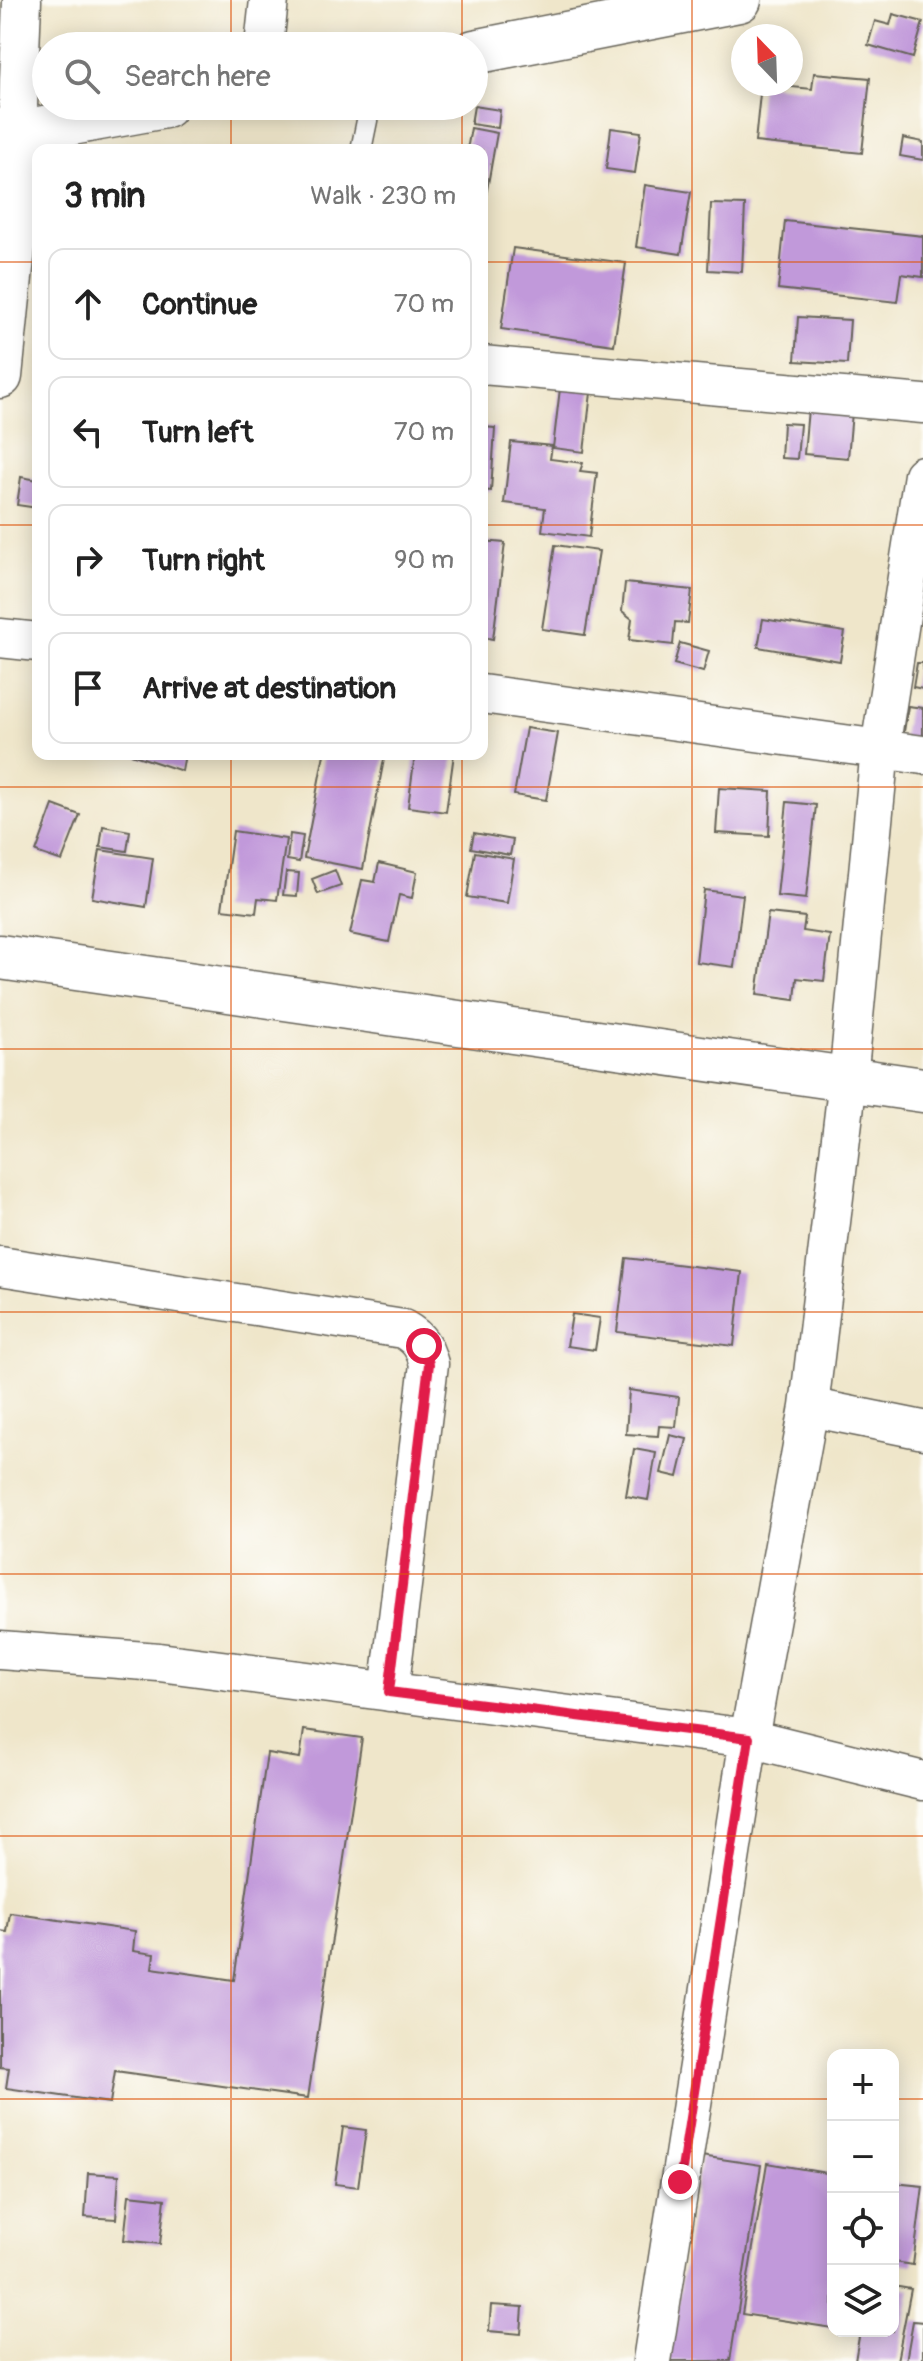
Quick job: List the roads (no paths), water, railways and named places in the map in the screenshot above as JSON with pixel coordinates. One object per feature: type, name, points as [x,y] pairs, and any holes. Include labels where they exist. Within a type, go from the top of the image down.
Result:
[{"type":"street","points":[[0,376],[15,228],[22,0]]},
{"type":"street","points":[[266,32],[269,0]]},
{"type":"street","points":[[488,49],[739,0]]},
{"type":"street","points":[[17,133],[88,120]]},
{"type":"street","points":[[488,366],[923,404]]},
{"type":"street","points":[[652,2361],[749,1738],[809,1407],[848,1079],[880,749],[923,475]]},
{"type":"street","points":[[0,638],[32,641]]},
{"type":"street","points":[[488,695],[923,755]]},
{"type":"street","points":[[0,957],[923,1090]]},
{"type":"street","points":[[0,1266],[403,1329],[415,1336],[424,1346],[429,1364],[389,1692]]},
{"type":"street","points":[[809,1407],[923,1430]]},
{"type":"street","points":[[0,1650],[159,1662],[749,1738],[923,1781]]},
{"type":"lane","points":[[362,144],[367,120]]}]
